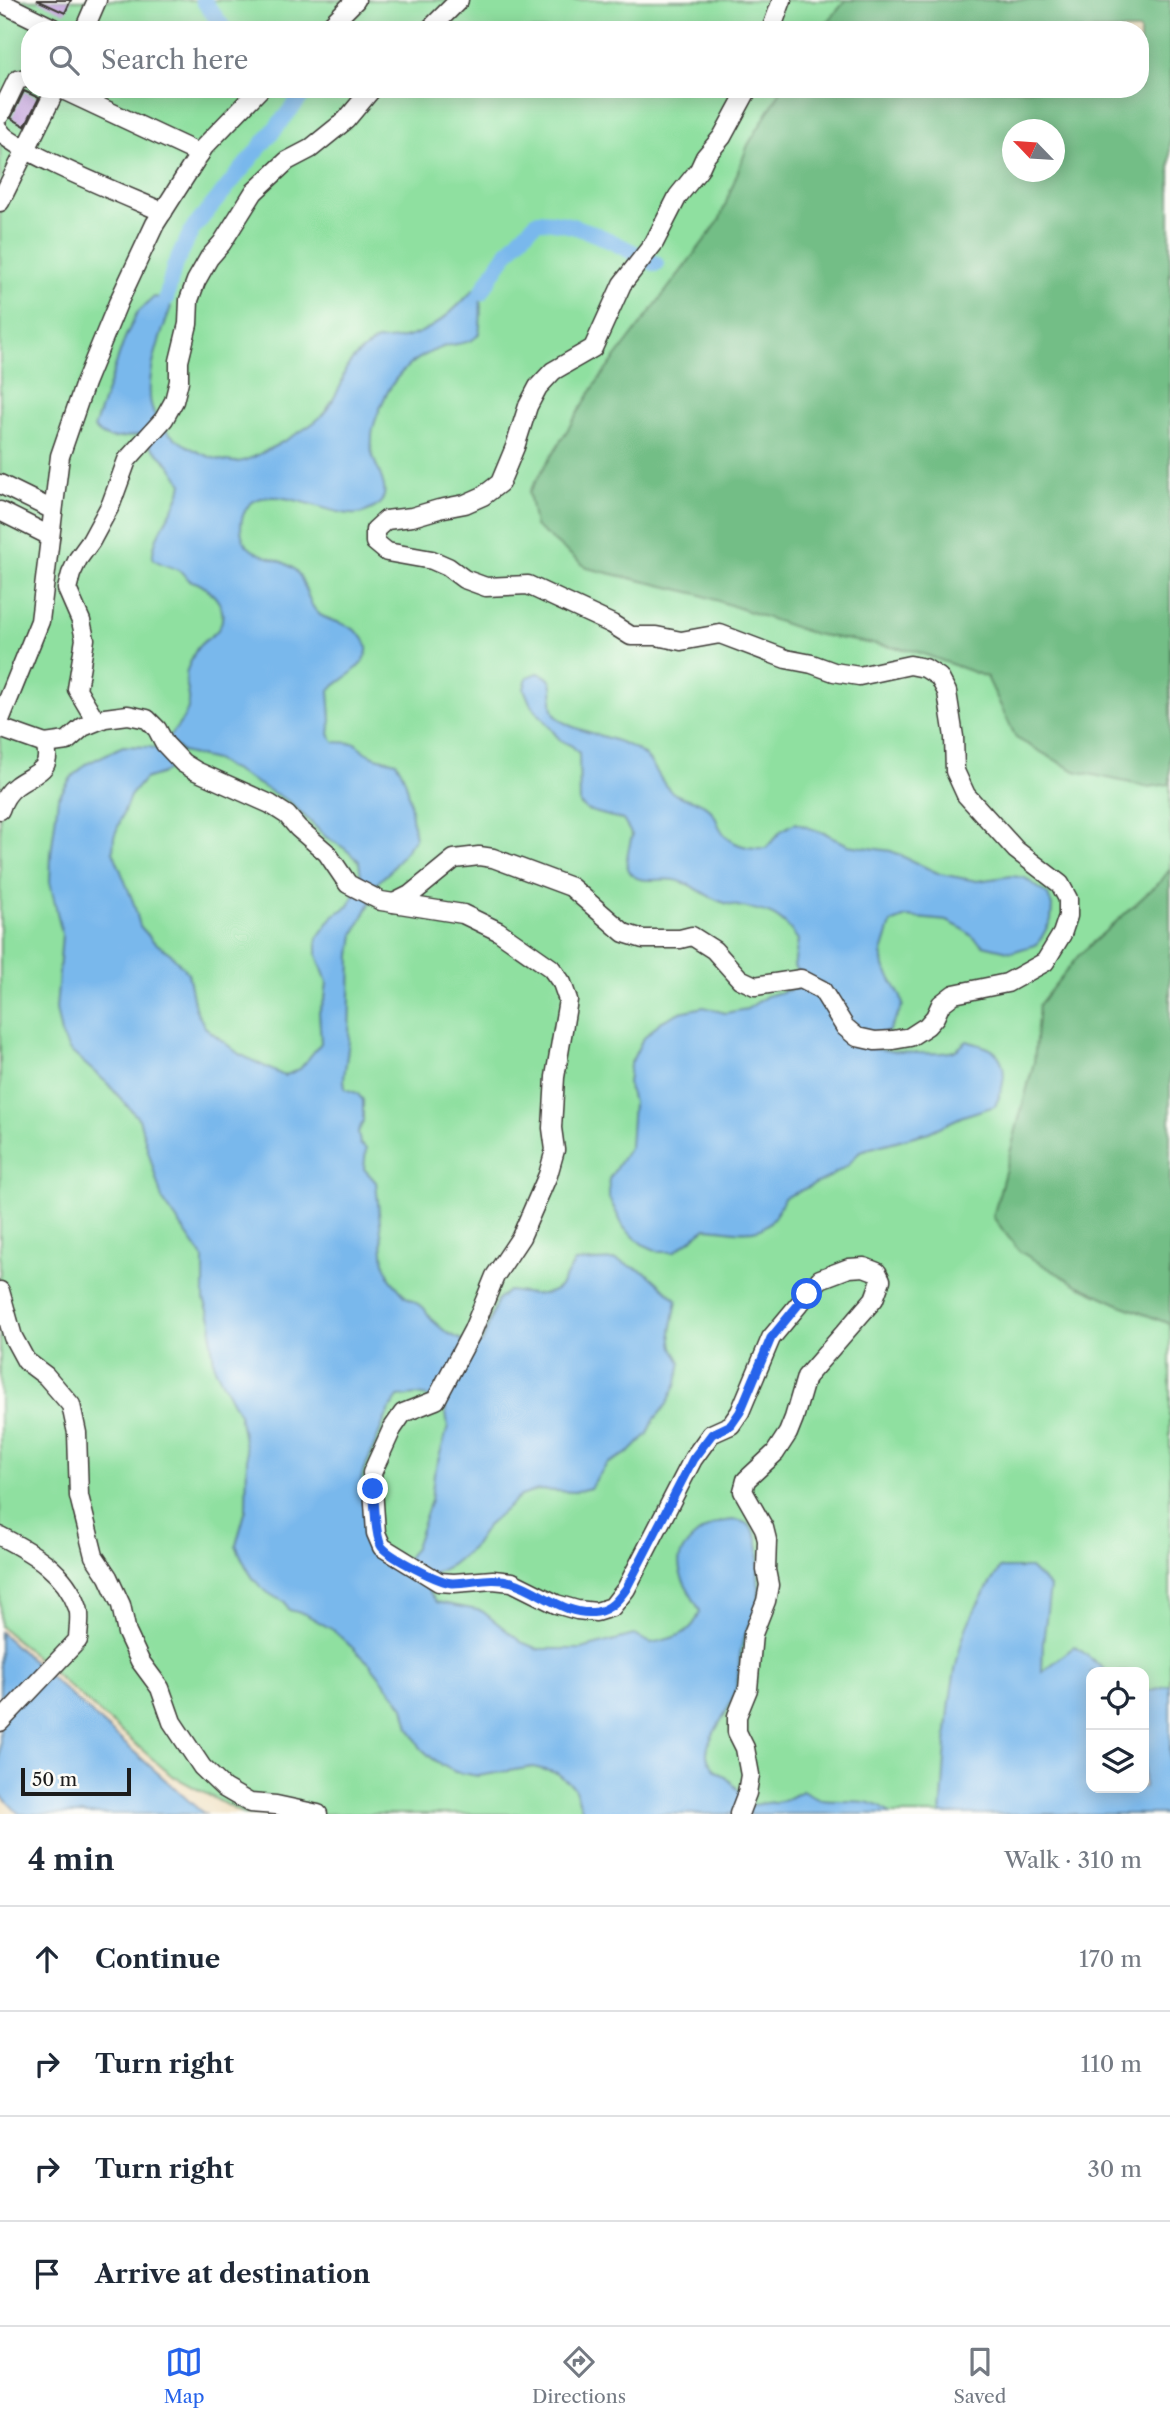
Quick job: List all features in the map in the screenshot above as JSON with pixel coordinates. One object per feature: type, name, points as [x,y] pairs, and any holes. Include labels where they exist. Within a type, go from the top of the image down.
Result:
[{"type":"street","points":[[88,21],[97,0]]},
{"type":"street","points":[[335,21],[356,0]]},
{"type":"street","points":[[438,21],[459,0]]},
{"type":"street","points":[[774,21],[782,0]]},
{"type":"street","points":[[2,3],[39,21]]},
{"type":"street","points":[[0,115],[17,80],[21,79]]},
{"type":"street","points":[[0,200],[54,98]]},
{"type":"street","points":[[79,98],[200,154]]},
{"type":"street","points":[[0,720],[40,621],[60,456],[85,383],[118,303],[163,212],[200,154],[252,98]]},
{"type":"street","points":[[96,721],[77,689],[85,639],[67,589],[78,559],[107,512],[127,460],[164,419],[174,401],[179,361],[188,324],[189,300],[196,281],[254,192],[287,161],[310,149],[346,120],[364,98]]},
{"type":"street","points":[[394,903],[410,895],[454,859],[479,856],[493,858],[571,887],[624,933],[643,939],[680,939],[692,936],[702,940],[740,979],[755,986],[801,979],[810,983],[828,997],[845,1027],[857,1037],[875,1041],[910,1037],[927,1026],[941,1004],[954,994],[1007,984],[1028,973],[1045,962],[1062,934],[1068,916],[1068,899],[1060,884],[1016,850],[966,794],[955,771],[954,737],[947,692],[939,677],[925,667],[910,665],[859,676],[786,659],[720,634],[681,642],[656,636],[631,636],[612,624],[538,589],[528,586],[485,587],[464,579],[440,563],[387,552],[375,542],[375,530],[386,520],[412,517],[465,504],[483,496],[500,483],[528,406],[538,387],[553,371],[593,348],[622,284],[654,243],[678,196],[722,137],[743,98]]},
{"type":"street","points":[[0,131],[4,137],[26,150],[163,212]]},
{"type":"street","points":[[0,484],[54,510]]},
{"type":"street","points":[[0,511],[50,536]]},
{"type":"street","points":[[0,728],[45,744],[67,741],[83,727],[96,721],[128,715],[147,719],[183,763],[270,804],[287,815],[327,853],[348,884],[354,888],[394,903],[463,914],[498,931],[551,968],[562,983],[568,1000],[556,1068],[552,1128],[555,1150],[548,1175],[521,1237],[495,1276],[472,1330],[436,1400],[403,1413],[392,1429],[372,1473],[376,1533],[382,1547],[405,1562],[439,1582],[512,1582],[556,1604],[577,1610],[596,1612],[612,1607],[626,1589],[693,1459],[712,1434],[731,1425],[740,1412],[771,1338],[820,1279],[849,1268],[864,1267],[877,1272],[881,1280],[874,1299],[806,1377],[788,1433],[775,1453],[746,1480],[743,1491],[764,1528],[769,1585],[766,1601],[753,1634],[748,1689],[737,1716],[737,1732],[745,1748],[750,1774],[747,1793],[739,1814]]},
{"type":"street","points":[[0,810],[7,794],[33,777],[44,766],[48,755],[45,744]]},
{"type":"street","points":[[0,1291],[13,1337],[26,1361],[46,1376],[71,1405],[77,1433],[79,1496],[94,1556],[108,1577],[121,1605],[127,1633],[139,1661],[160,1688],[172,1723],[202,1767],[225,1788],[250,1803],[276,1805],[318,1814]]},
{"type":"street","points":[[0,1536],[58,1572],[79,1609],[78,1640],[0,1722]]},
{"type":"green space","points":[[0,0],[956,0],[940,21],[21,21],[21,98],[893,98],[1170,644],[1170,1814],[243,1814],[171,1775],[0,1626]]},
{"type":"green space","points":[[846,0],[1170,0],[1170,784],[1149,787],[1075,771],[1016,738],[987,677],[915,651],[814,634],[698,594],[587,568],[535,526],[529,492],[597,382],[719,221],[748,145],[777,98],[1149,98],[1149,21],[828,21]]},
{"type":"green space","points":[[1170,869],[1170,1324],[1079,1286],[1019,1251],[993,1217],[1034,1062],[1039,1005],[1079,955],[1161,881]]},
{"type":"water","points":[[474,289],[481,293],[478,335],[416,360],[396,379],[385,397],[372,432],[374,460],[384,490],[380,504],[357,514],[268,497],[255,500],[246,509],[242,521],[243,539],[248,547],[289,565],[300,576],[317,612],[352,628],[364,640],[366,657],[353,672],[329,690],[329,734],[334,742],[355,743],[365,752],[396,762],[410,799],[415,838],[390,871],[377,883],[354,934],[345,1089],[357,1093],[363,1100],[363,1122],[358,1132],[360,1144],[366,1149],[364,1169],[376,1182],[384,1262],[391,1280],[405,1296],[424,1308],[432,1320],[447,1333],[472,1345],[482,1343],[497,1301],[508,1291],[548,1293],[559,1287],[575,1262],[616,1260],[647,1273],[677,1300],[671,1332],[673,1348],[681,1362],[677,1383],[648,1434],[630,1452],[607,1464],[590,1488],[574,1492],[538,1490],[521,1496],[487,1526],[472,1548],[451,1565],[435,1573],[426,1587],[437,1602],[482,1611],[521,1642],[538,1649],[581,1649],[634,1635],[651,1643],[681,1634],[697,1619],[700,1611],[680,1571],[680,1557],[684,1548],[702,1531],[713,1525],[736,1520],[746,1523],[756,1535],[759,1547],[758,1601],[741,1647],[735,1693],[710,1740],[708,1759],[751,1805],[783,1801],[802,1791],[823,1800],[868,1802],[890,1814],[584,1814],[574,1787],[557,1773],[533,1767],[478,1776],[455,1772],[436,1762],[421,1748],[409,1728],[404,1707],[369,1663],[333,1630],[305,1614],[289,1610],[285,1602],[267,1592],[254,1580],[245,1564],[236,1545],[246,1509],[247,1457],[239,1414],[215,1368],[211,1341],[212,1321],[204,1300],[204,1259],[162,1199],[139,1119],[107,1083],[69,1050],[61,1034],[56,1009],[62,934],[50,882],[51,854],[58,798],[71,778],[86,764],[123,746],[167,751],[178,764],[163,773],[144,779],[130,796],[114,837],[113,851],[140,926],[188,973],[195,1008],[205,1027],[239,1054],[284,1076],[300,1069],[321,1043],[319,1012],[325,998],[327,982],[317,955],[317,938],[334,915],[349,906],[361,877],[359,861],[326,837],[290,802],[215,760],[182,752],[167,739],[188,708],[186,673],[192,657],[199,646],[219,628],[222,612],[220,604],[210,592],[177,570],[153,559],[156,540],[176,503],[182,483],[170,465],[139,435],[110,438],[94,428],[125,338],[137,313],[154,297],[166,299],[171,307],[151,373],[150,400],[158,421],[188,447],[213,458],[237,462],[277,445],[321,417],[341,385],[349,365],[377,340],[406,338],[431,327]],"holes":[[[398,1397],[428,1397],[445,1405],[448,1427],[434,1474],[431,1500],[415,1547],[400,1568],[382,1560],[373,1548],[362,1490],[362,1476],[385,1419]]]},
{"type":"water","points":[[538,673],[550,681],[552,705],[557,717],[574,727],[623,743],[645,756],[670,791],[709,808],[724,834],[734,842],[746,847],[766,848],[781,831],[795,823],[827,834],[848,845],[891,851],[940,874],[977,881],[1012,876],[1025,878],[1048,895],[1052,906],[1051,920],[1038,944],[1012,952],[983,945],[963,929],[947,921],[906,917],[891,923],[882,952],[884,967],[903,1005],[888,1032],[872,1033],[855,1028],[847,1021],[831,992],[794,967],[798,940],[789,928],[772,914],[719,901],[681,882],[669,879],[639,879],[630,872],[627,859],[632,835],[623,820],[587,810],[580,804],[579,753],[560,740],[530,703],[524,689],[527,677]]},
{"type":"water","points":[[804,986],[819,998],[849,1036],[863,1045],[888,1051],[934,1053],[954,1051],[967,1041],[992,1050],[1000,1058],[1004,1071],[995,1106],[963,1116],[929,1132],[860,1151],[848,1165],[826,1179],[784,1198],[777,1213],[762,1228],[743,1232],[706,1228],[674,1252],[660,1252],[642,1244],[624,1228],[609,1198],[609,1179],[630,1146],[633,1103],[628,1083],[630,1065],[642,1040],[660,1022],[680,1012],[704,1007],[725,1013],[747,1009],[767,996]]},
{"type":"water","points":[[1000,1568],[1030,1568],[1050,1587],[1042,1672],[1075,1646],[1102,1667],[1086,1667],[1086,1793],[1149,1793],[1149,1691],[1170,1685],[1170,1814],[941,1814],[953,1683],[962,1641],[978,1603]]},
{"type":"water","points":[[0,1632],[205,1814],[19,1814],[0,1794]]},
{"type":"building","points":[[37,0],[71,0],[65,13]]},
{"type":"building","points":[[21,97],[39,98],[25,126],[11,118]]},
{"type":"waterway","points":[[203,0],[218,21]]},
{"type":"waterway","points":[[166,299],[174,267],[192,230],[300,98]]},
{"type":"waterway","points":[[481,293],[506,254],[538,221],[584,230],[656,264]]},
{"type":"route","points":[[373,1489],[377,1516],[376,1533],[382,1547],[439,1582],[512,1582],[556,1604],[577,1610],[596,1612],[612,1607],[626,1589],[693,1459],[712,1434],[731,1425],[740,1412],[771,1338],[807,1294]]}]
